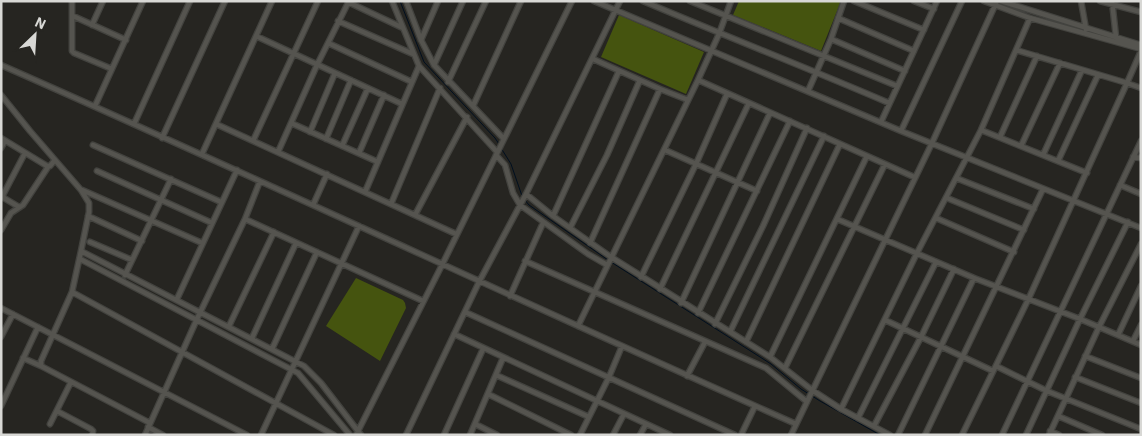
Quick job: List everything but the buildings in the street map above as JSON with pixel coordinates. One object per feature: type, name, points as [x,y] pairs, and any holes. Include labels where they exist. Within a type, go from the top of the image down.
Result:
[{"type":"street","points":[[72,1],[72,51],[112,69]]},
{"type":"street","points":[[92,25],[102,1]]},
{"type":"street","points":[[95,106],[143,1]]},
{"type":"street","points":[[134,124],[190,1]]},
{"type":"street","points":[[162,138],[225,1]]},
{"type":"street","points":[[202,154],[272,1]]},
{"type":"street","points":[[253,141],[318,1]]},
{"type":"street","points":[[392,1],[419,66],[467,116],[497,153],[505,165],[513,193],[553,216],[590,243],[681,303],[770,357],[812,390],[841,409],[890,435]]},
{"type":"street","points":[[406,1],[421,40],[434,65],[504,140]]},
{"type":"street","points":[[409,8],[412,1]]},
{"type":"street","points":[[421,40],[438,1]]},
{"type":"street","points":[[434,65],[463,1]]},
{"type":"street","points":[[448,82],[486,1]]},
{"type":"street","points":[[473,106],[521,1]]},
{"type":"street","points":[[357,432],[442,265],[572,1]]},
{"type":"street","points":[[594,1],[967,158],[1141,228]]},
{"type":"street","points":[[406,434],[479,282],[523,200],[620,1]]},
{"type":"street","points":[[643,1],[890,103]]},
{"type":"street","points":[[690,1],[897,86]]},
{"type":"street","points":[[578,326],[698,80],[719,34],[731,1]]},
{"type":"street","points":[[808,91],[831,39],[844,1]]},
{"type":"street","points":[[854,1],[924,30]]},
{"type":"street","points":[[914,1],[934,9]]},
{"type":"street","points":[[881,122],[937,1]]},
{"type":"street","points":[[901,130],[962,1]]},
{"type":"street","points":[[962,435],[1028,300],[1141,50],[1030,18],[984,1]]},
{"type":"street","points":[[1001,1],[1141,45]]},
{"type":"street","points":[[1081,1],[1086,29]]},
{"type":"street","points":[[1100,1],[1141,12]]},
{"type":"street","points":[[278,152],[348,2],[403,28]]},
{"type":"street","points":[[1112,3],[1116,37]]},
{"type":"street","points":[[793,434],[806,401],[886,240],[996,4]]},
{"type":"street","points":[[73,16],[126,40]]},
{"type":"street","points":[[838,18],[914,51]]},
{"type":"street","points":[[841,409],[917,254],[981,130],[1030,18]]},
{"type":"street","points":[[338,21],[413,54]]},
{"type":"street","points":[[256,36],[402,104]]},
{"type":"street","points":[[831,39],[905,71]]},
{"type":"street","points":[[328,43],[412,82]]},
{"type":"street","points":[[1016,50],[1141,88]]},
{"type":"street","points":[[1000,137],[1037,56]]},
{"type":"street","points":[[593,59],[688,100]]},
{"type":"street","points":[[1021,146],[1060,63]]},
{"type":"street","points":[[1,65],[162,138],[202,154],[479,282],[796,424]]},
{"type":"street","points":[[365,192],[419,66]]},
{"type":"street","points":[[1043,155],[1082,70]]},
{"type":"street","points":[[553,216],[619,71]]},
{"type":"street","points":[[310,132],[335,73]]},
{"type":"street","points":[[1058,161],[1098,75]]},
{"type":"street","points":[[326,139],[351,80]]},
{"type":"street","points":[[570,228],[607,155],[640,80]]},
{"type":"street","points":[[698,80],[914,177]]},
{"type":"street","points":[[342,146],[368,88]]},
{"type":"street","points":[[391,204],[440,88]]},
{"type":"street","points":[[590,243],[660,89]]},
{"type":"street","points":[[641,277],[696,164],[727,94]]},
{"type":"street","points":[[1,95],[81,190],[89,203],[80,259],[72,292],[52,334],[41,361],[41,366]]},
{"type":"street","points":[[359,153],[384,95]]},
{"type":"street","points":[[660,289],[749,103]]},
{"type":"street","points":[[681,303],[770,113]]},
{"type":"street","points":[[415,215],[467,116]]},
{"type":"street","points":[[698,313],[790,121]]},
{"type":"street","points":[[291,123],[378,162]]},
{"type":"street","points":[[216,124],[456,234]]},
{"type":"street","points":[[715,324],[763,226],[807,128]]},
{"type":"street","points":[[981,130],[1087,172]]},
{"type":"street","points":[[730,332],[824,136]]},
{"type":"street","points":[[1,148],[3,140],[48,167]]},
{"type":"street","points":[[1002,435],[1141,141]]},
{"type":"street","points":[[746,342],[840,144]]},
{"type":"street","points":[[92,145],[221,202]]},
{"type":"street","points":[[665,150],[757,191]]},
{"type":"street","points":[[19,207],[4,198],[3,195],[26,153]]},
{"type":"street","points":[[770,357],[867,156]]},
{"type":"street","points":[[1134,156],[1141,158]]},
{"type":"street","points":[[1,230],[12,213],[23,206],[48,167],[55,160]]},
{"type":"street","points":[[785,368],[885,164]]},
{"type":"street","points":[[177,299],[237,170]]},
{"type":"street","points":[[97,171],[212,223]]},
{"type":"street","points":[[314,205],[327,174]]},
{"type":"street","points":[[956,178],[1034,210]]},
{"type":"street","points":[[123,281],[171,179]]},
{"type":"street","points":[[145,435],[197,319],[245,219],[260,181]]},
{"type":"street","points":[[1120,185],[1141,194]]},
{"type":"street","points":[[925,435],[1044,189]]},
{"type":"street","points":[[81,190],[151,219],[202,243]]},
{"type":"street","points":[[947,198],[1024,230]]},
{"type":"street","points":[[523,200],[544,223],[607,265]]},
{"type":"street","points":[[88,216],[142,241]]},
{"type":"street","points":[[936,218],[1014,252]]},
{"type":"street","points":[[245,219],[423,301]]},
{"type":"street","points":[[837,220],[974,278],[1141,345]]},
{"type":"street","points":[[1026,435],[1128,222]]},
{"type":"street","points":[[510,296],[544,223]]},
{"type":"street","points":[[261,435],[359,226]]},
{"type":"street","points":[[229,326],[274,232]]},
{"type":"street","points":[[90,242],[132,260]]},
{"type":"street","points":[[252,338],[296,243]]},
{"type":"street","points":[[1059,435],[1049,433],[1141,244]]},
{"type":"street","points":[[81,251],[296,361],[308,369],[321,383],[361,435]]},
{"type":"street","points":[[272,349],[317,252]]},
{"type":"street","points":[[80,259],[292,369],[304,378],[350,435]]},
{"type":"street","points":[[525,261],[766,368],[806,401]]},
{"type":"street","points":[[858,418],[936,262]]},
{"type":"street","points":[[874,426],[954,269]]},
{"type":"street","points":[[898,435],[974,278]]},
{"type":"street","points":[[1118,335],[1141,286]]},
{"type":"street","points":[[72,292],[334,435]]},
{"type":"street","points":[[1,308],[247,435]]},
{"type":"street","points":[[465,312],[735,435]]},
{"type":"street","points":[[1,338],[13,314]]},
{"type":"street","points":[[885,320],[993,371]]},
{"type":"street","points":[[1133,341],[1141,325]]},
{"type":"street","points":[[1,406],[4,393],[38,327]]},
{"type":"street","points":[[454,334],[667,434]]},
{"type":"street","points":[[687,376],[704,342]]},
{"type":"street","points":[[580,435],[622,346]]},
{"type":"street","points":[[444,435],[483,349]]},
{"type":"street","points":[[1085,356],[1141,378]]},
{"type":"street","points":[[23,358],[71,382],[149,425],[163,435]]},
{"type":"street","points":[[470,435],[503,358]]},
{"type":"street","points":[[996,366],[1047,391],[1141,428]]},
{"type":"street","points":[[496,375],[589,417]]},
{"type":"street","points":[[1075,377],[1141,403]]},
{"type":"street","points":[[50,424],[71,382]]},
{"type":"street","points":[[488,394],[571,435]]},
{"type":"street","points":[[741,435],[755,406]]},
{"type":"street","points":[[57,411],[91,428],[93,430],[92,435]]},
{"type":"street","points":[[613,435],[624,414]]},
{"type":"street","points":[[1058,416],[1102,435]]},
{"type":"street","points":[[475,424],[497,435]]},
{"type":"street","points":[[640,435],[646,424]]},
{"type":"green space","points":[[739,1],[841,1],[821,51],[733,15]]},
{"type":"green space","points":[[619,15],[704,52],[686,94],[601,57]]},
{"type":"green space","points":[[356,278],[403,300],[405,303],[406,308],[380,361],[326,326]]},
{"type":"waterway","points":[[400,1],[424,62],[499,144]]},
{"type":"waterway","points":[[501,148],[511,164],[522,196]]},
{"type":"waterway","points":[[524,199],[529,205],[608,260]]},
{"type":"waterway","points":[[611,262],[771,364],[801,389],[880,435]]}]
